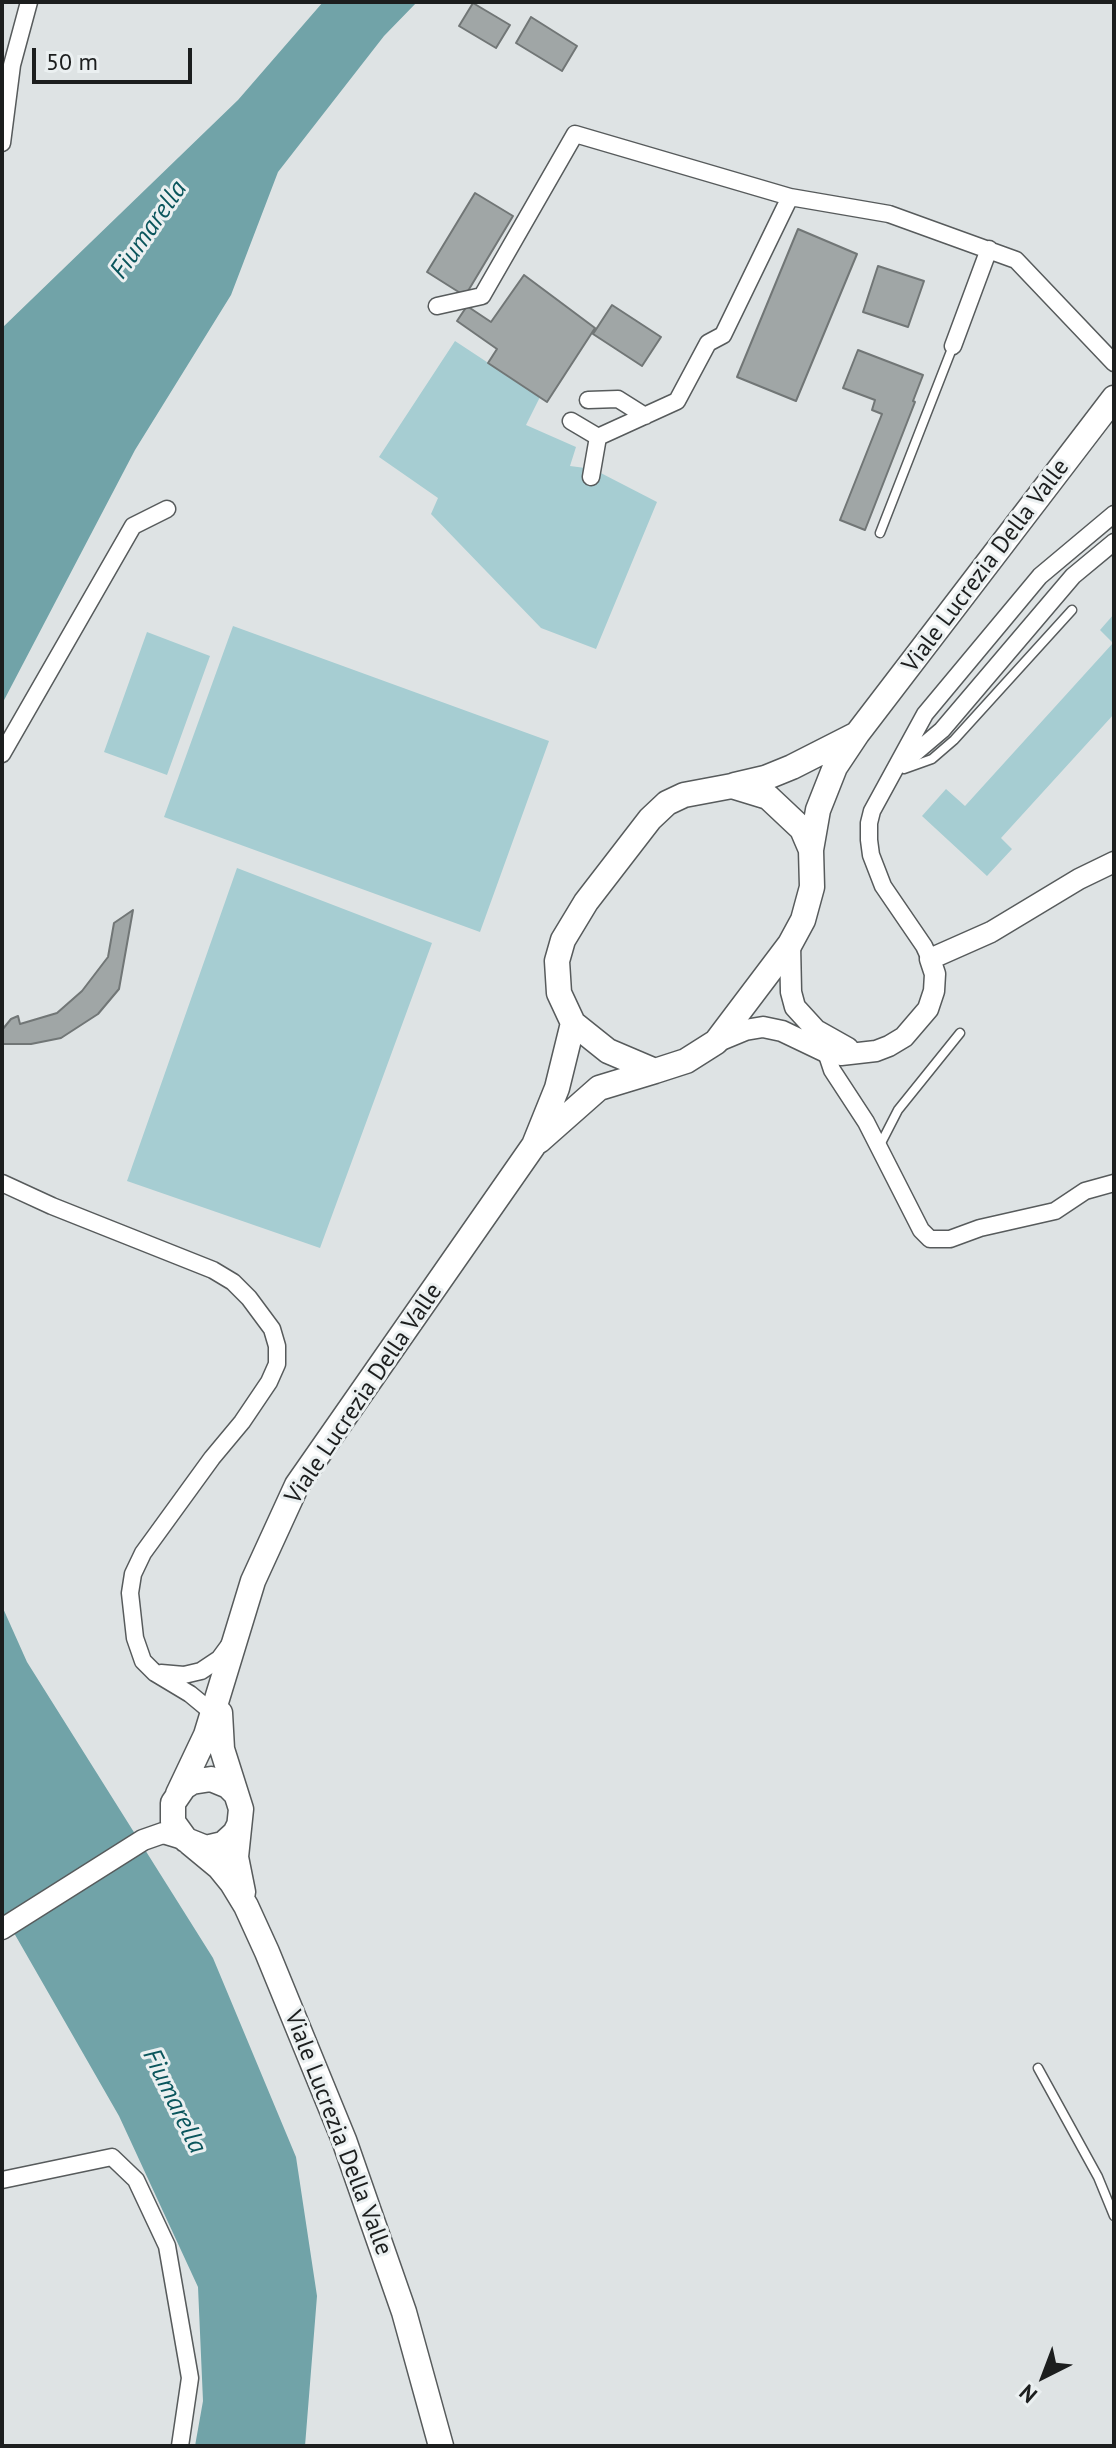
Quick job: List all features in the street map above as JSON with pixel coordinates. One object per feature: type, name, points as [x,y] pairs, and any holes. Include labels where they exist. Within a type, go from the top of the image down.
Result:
[{"type":"main road","name":"Viale Lucrezia Della Valle","points":[[534,1145],[599,1088],[686,1061],[716,1042],[790,944],[803,920],[812,887],[811,850],[818,810],[835,767],[1114,398]]},
{"type":"main road","name":"Viale Lucrezia Della Valle","points":[[655,1071],[608,1051],[573,1023],[559,993],[557,961],[563,940],[586,902],[650,819],[667,803],[684,795],[765,778],[857,734]]},
{"type":"main road","name":"Viale Lucrezia Della Valle","points":[[732,786],[768,797],[802,829],[811,850]]},
{"type":"main road","name":"Viale Lucrezia Della Valle","points":[[176,1798],[196,1761],[217,1702],[253,1581],[297,1485],[534,1145],[557,1088],[573,1023]]},
{"type":"main road","points":[[217,1702],[222,1749],[241,1809],[236,1857],[246,1906]]},
{"type":"main road","points":[[235,1793],[228,1786],[211,1779],[192,1782],[176,1798],[173,1822],[188,1842],[206,1848],[223,1844],[239,1825]]},
{"type":"main road","name":"Viale Lucrezia Della Valle","points":[[188,1842],[219,1867],[246,1906],[349,2154],[404,2312],[441,2446]]},
{"type":"street","points":[[2,143],[12,65],[29,2]]},
{"type":"street","points":[[437,306],[482,296],[575,134],[790,197],[889,214],[1016,260],[1114,363]]},
{"type":"street","points":[[598,437],[677,401],[708,343],[723,335],[790,197]]},
{"type":"street","points":[[953,346],[989,249]]},
{"type":"street","points":[[588,400],[618,399],[645,416]]},
{"type":"street","points":[[571,421],[598,437]]},
{"type":"street","points":[[591,477],[598,437]]},
{"type":"street","points":[[2,754],[133,526],[167,509]]},
{"type":"street","points":[[716,1042],[745,1030],[763,1027],[782,1031],[826,1052],[841,1055],[859,1053],[889,1046],[904,1037],[928,1009],[935,974],[924,946],[883,886],[871,855],[869,823],[925,714],[1040,576],[1114,514]]},
{"type":"street","points":[[892,773],[942,730],[1073,576],[1114,542]]},
{"type":"street","points":[[930,959],[991,932],[1079,879],[1114,862]]},
{"type":"street","points":[[790,944],[791,992],[795,1007],[816,1030],[859,1053]]},
{"type":"street","points":[[826,1052],[843,1091],[880,1145],[921,1230],[930,1239],[950,1239],[980,1228],[1055,1211],[1085,1191],[1114,1183]]},
{"type":"street","points":[[2,1183],[213,1270],[233,1282],[249,1298],[275,1337],[277,1364],[269,1382],[165,1521],[133,1574],[130,1593],[135,1638],[143,1661],[155,1673],[190,1694],[217,1702]]},
{"type":"street","points":[[155,1673],[184,1675],[201,1671],[219,1659],[235,1638]]},
{"type":"street","points":[[143,1840],[176,1798]]},
{"type":"street","points":[[2,1929],[143,1840],[163,1833],[188,1842]]},
{"type":"street","points":[[2,2180],[112,2157],[136,2180],[167,2246],[190,2378],[180,2446]]},
{"type":"lane","points":[[880,533],[953,346]]},
{"type":"lane","points":[[892,773],[932,759],[954,740],[1072,610]]},
{"type":"lane","points":[[880,1145],[898,1110],[960,1033]]},
{"type":"lane","points":[[1038,2068],[1098,2177],[1114,2216]]},
{"type":"shaded area","points":[[455,341],[540,397],[526,425],[576,447],[570,466],[593,469],[657,502],[596,649],[541,628],[431,514],[438,498],[379,457]]},
{"type":"shaded area","points":[[1114,614],[1114,714],[1001,838],[1012,849],[987,876],[922,816],[946,789],[965,806],[1113,643],[1100,630]]},
{"type":"shaded area","points":[[233,626],[549,741],[480,932],[164,817]]},
{"type":"shaded area","points":[[147,632],[210,656],[167,775],[104,752]]},
{"type":"shaded area","points":[[237,868],[432,943],[320,1248],[127,1181]]},
{"type":"water","name":"Fiumarella","points":[[323,2],[417,2],[384,36],[278,172],[231,295],[135,450],[2,704],[2,328],[238,100]]},
{"type":"water","name":"Fiumarella","points":[[2,1606],[27,1662],[213,1958],[296,2157],[317,2296],[305,2446],[195,2446],[203,2401],[198,2287],[119,2116],[2,1912]]},
{"type":"building","points":[[473,3],[510,25],[496,48],[459,26]]},
{"type":"building","points":[[531,17],[577,46],[562,71],[516,43]]},
{"type":"building","points":[[475,193],[513,216],[465,296],[427,272]]},
{"type":"building","points":[[798,229],[857,254],[796,401],[737,377]]},
{"type":"building","points":[[878,266],[924,281],[908,327],[863,312]]},
{"type":"building","points":[[524,275],[595,328],[547,402],[488,363],[497,349],[457,321],[467,306],[491,322]]},
{"type":"building","points":[[612,305],[661,337],[642,366],[593,334]]},
{"type":"building","points":[[858,350],[923,375],[865,530],[840,520],[882,414],[872,410],[875,400],[843,388]]},
{"type":"building","points":[[133,910],[119,989],[98,1014],[61,1038],[31,1044],[2,1044],[2,1030],[11,1019],[18,1016],[20,1024],[57,1013],[82,991],[108,957],[114,923]]}]
